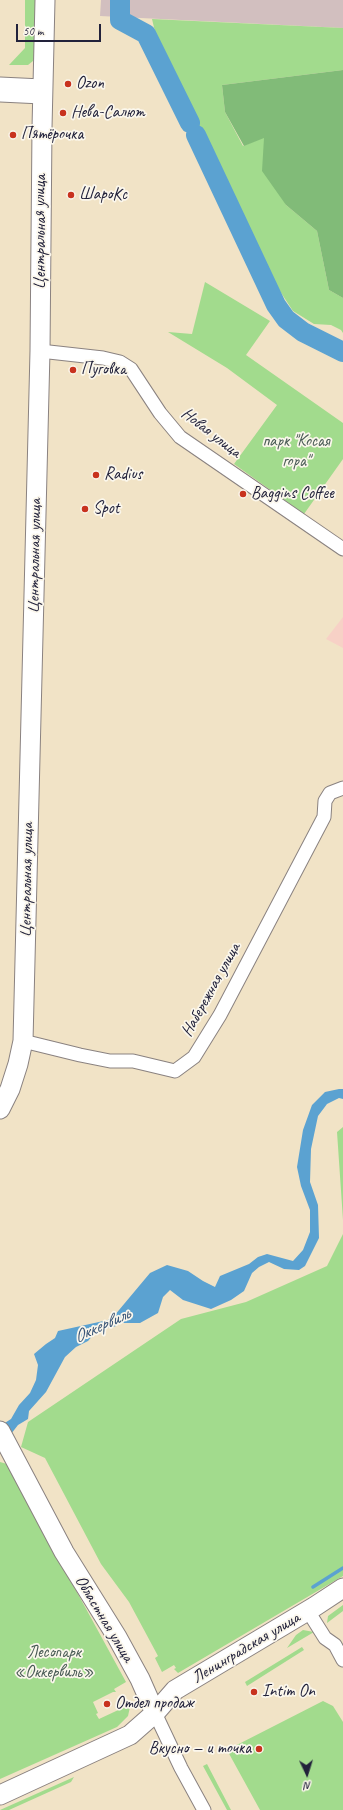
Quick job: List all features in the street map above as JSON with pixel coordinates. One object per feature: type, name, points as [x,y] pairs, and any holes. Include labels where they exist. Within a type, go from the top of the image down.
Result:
[{"type":"street","name":"Центральная улица","points":[[0,1109],[10,1089],[23,1041],[40,351],[42,91],[45,0]]},
{"type":"street","points":[[0,84],[42,91]]},
{"type":"street","points":[[0,95],[42,91]]},
{"type":"street","name":"Новая улица","points":[[40,351],[103,358],[120,362],[131,369],[160,413],[180,436],[343,549]]},
{"type":"street","name":"Набережная улица","points":[[23,1041],[110,1061],[134,1061],[175,1071],[194,1057],[220,1015],[324,817],[325,801],[330,793],[343,788]]},
{"type":"street","name":"Областная улица","points":[[0,1430],[64,1552],[117,1637],[140,1679],[181,1768],[204,1810]]},
{"type":"street","name":"Ленинградская улица","points":[[311,1615],[343,1588]]},
{"type":"street","name":"Ленинградская улица","points":[[0,1795],[130,1735],[155,1713],[311,1615],[343,1598]]},
{"type":"street","points":[[311,1615],[325,1638],[335,1645],[343,1660]]},
{"type":"shaded area","points":[[101,0],[343,0],[343,28],[100,16]]},
{"type":"shaded area","points":[[343,617],[343,648],[326,639]]},
{"type":"green space","points":[[25,0],[37,0],[36,54],[33,61],[28,65],[9,65],[25,48]]},
{"type":"green space","points":[[152,19],[343,28],[343,70],[222,85],[225,112],[243,146],[264,137],[286,205],[317,231],[329,290],[343,298],[343,333],[341,330],[331,325],[314,324],[293,311],[270,276],[157,40]]},
{"type":"green space","points":[[343,70],[343,298],[329,290],[317,231],[286,205],[262,171],[264,138],[244,146],[225,112],[222,85]]},
{"type":"green space","name":"парк \"Косая гора\"","points":[[205,282],[270,321],[246,355],[343,423],[343,459],[304,514],[234,464],[277,405],[227,368],[168,332],[192,334]]},
{"type":"green space","points":[[343,1127],[343,1220],[337,1132]]},
{"type":"green space","points":[[343,1234],[343,1576],[178,1673],[174,1669],[176,1668],[174,1665],[162,1672],[155,1658],[158,1656],[129,1602],[101,1564],[45,1458],[21,1447],[28,1422],[181,1319],[246,1302],[327,1266]]},
{"type":"green space","name":"Лесопарк «Оккервиль»","points":[[0,1462],[7,1464],[126,1682],[114,1689],[116,1692],[93,1702],[98,1713],[96,1714],[99,1719],[129,1705],[130,1707],[128,1716],[117,1727],[0,1779]]},
{"type":"green space","points":[[343,1605],[343,1611],[327,1623],[328,1616]]},
{"type":"green space","points":[[303,1630],[314,1632],[287,1648],[296,1635]]},
{"type":"green space","points":[[302,1647],[304,1650],[247,1686],[245,1682]]},
{"type":"green space","points":[[323,1701],[333,1706],[343,1722],[343,1810],[260,1810],[227,1750]]},
{"type":"green space","points":[[207,1764],[231,1810],[227,1810],[203,1766]]},
{"type":"green space","points":[[74,1777],[71,1782],[9,1810],[0,1810]]},
{"type":"water","name":"Оккервиль","points":[[343,1089],[343,1099],[339,1098],[327,1104],[318,1116],[311,1149],[310,1182],[318,1205],[319,1238],[305,1266],[299,1270],[284,1269],[269,1262],[259,1267],[252,1273],[244,1291],[231,1300],[211,1309],[183,1300],[170,1290],[163,1297],[158,1313],[140,1323],[119,1323],[110,1328],[107,1327],[102,1333],[95,1333],[88,1341],[76,1347],[65,1357],[46,1392],[29,1411],[28,1419],[18,1425],[11,1434],[0,1426],[11,1419],[19,1405],[30,1393],[36,1380],[38,1365],[34,1354],[55,1338],[58,1331],[108,1320],[114,1316],[150,1273],[167,1265],[188,1271],[215,1287],[220,1276],[249,1264],[258,1257],[267,1254],[293,1261],[303,1250],[310,1232],[310,1210],[301,1186],[297,1167],[303,1130],[312,1105],[325,1092]]},
{"type":"waterway","points":[[120,0],[120,20],[146,34],[190,123]]},
{"type":"waterway","points":[[196,135],[276,305],[286,319],[303,332],[343,352]]},
{"type":"waterway","points":[[313,1587],[343,1568]]},
{"type":"place","name":"Ozon","points":[[68,84]]},
{"type":"place","name":"Нева-Салют","points":[[63,113]]},
{"type":"place","name":"Пятёрочка","points":[[13,135]]},
{"type":"place","name":"ШароКс","points":[[71,195]]},
{"type":"place","name":"Пуговка","points":[[73,370]]},
{"type":"place","name":"Radius","points":[[96,475]]},
{"type":"place","name":"Baggins Coffee","points":[[243,494]]},
{"type":"place","name":"Spot","points":[[85,509]]},
{"type":"place","name":"Intim On","points":[[254,1692]]},
{"type":"place","name":"Отдел продаж","points":[[107,1704]]},
{"type":"place","name":"Вкусно — и точка","points":[[259,1749]]}]
